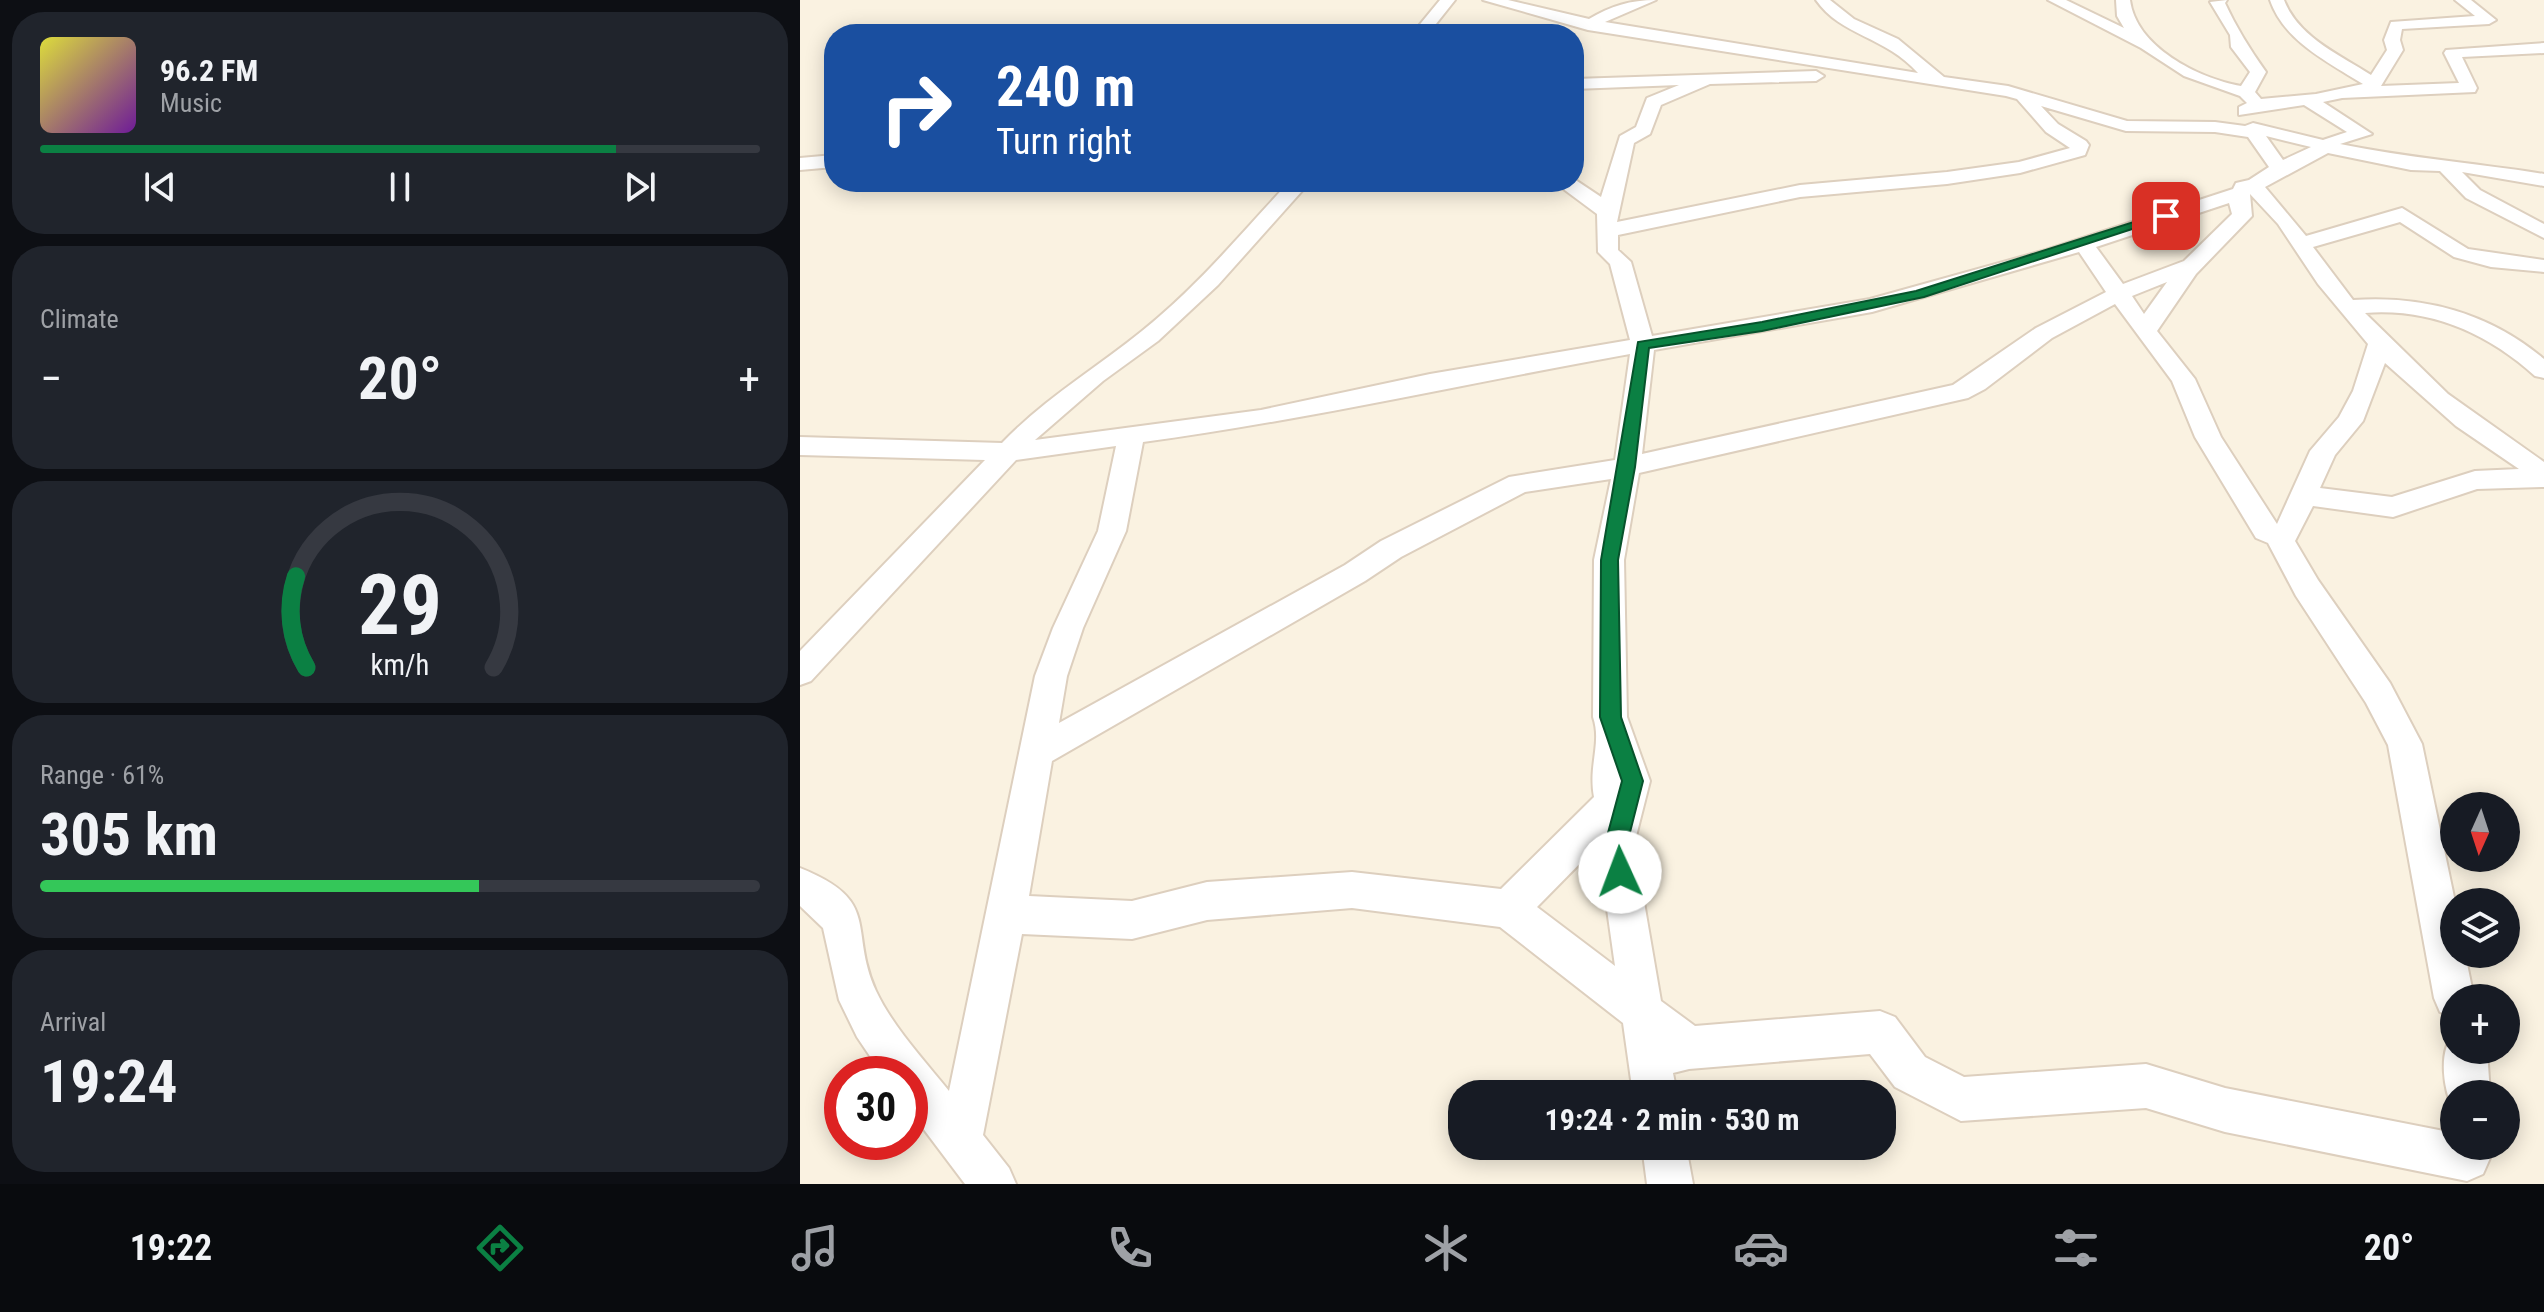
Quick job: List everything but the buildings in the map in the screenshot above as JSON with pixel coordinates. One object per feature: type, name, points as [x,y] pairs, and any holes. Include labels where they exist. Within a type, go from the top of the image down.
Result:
[{"type":"street","points":[[1428,24],[1448,0]]},
{"type":"street","points":[[1490,0],[1590,24],[2023,96],[2126,126],[2251,129],[2318,147],[2343,148],[2378,158],[2544,180]]},
{"type":"street","points":[[1584,29],[1611,12],[1649,0]]},
{"type":"street","points":[[1823,0],[1832,15],[1898,45],[1922,71],[1939,81]]},
{"type":"street","points":[[2055,0],[2145,44],[2172,64],[2224,90],[2252,99],[2307,100],[2374,84],[2395,50],[2392,40],[2396,25],[2489,20],[2462,0]]},
{"type":"street","points":[[2123,0],[2123,8],[2145,44]]},
{"type":"street","points":[[2277,0],[2279,13],[2300,35],[2374,84]]},
{"type":"street","points":[[2217,1],[2240,40],[2239,47],[2258,72],[2252,99],[2244,112],[2251,129],[2280,169]]},
{"type":"street","points":[[2342,93],[2469,88],[2452,53],[2544,48]]},
{"type":"street","points":[[1584,84],[1832,75],[1853,69]]},
{"type":"street","points":[[1709,79],[1653,102],[1644,130],[1626,140],[1607,221],[1608,252],[1620,262],[1643,345],[1627,467],[1609,560],[1610,717],[1615,731],[1607,773],[1642,1012],[1665,1067],[1880,1032],[1910,1072],[1961,1099],[2146,1086],[2225,1110],[2469,1163]]},
{"type":"street","points":[[1582,192],[1607,221],[1628,228],[1800,191],[1947,178],[2020,167],[2079,151],[2080,145],[2052,128],[2023,96]]},
{"type":"street","points":[[807,450],[1009,452],[1131,437],[1261,418],[1430,382],[1872,305],[1961,282],[2247,189],[2318,147],[2363,134],[2307,100]]},
{"type":"street","points":[[800,164],[824,162]]},
{"type":"street","points":[[2446,166],[2473,194],[2544,232]]},
{"type":"street","points":[[2247,189],[2286,222],[2299,244],[2348,307],[2380,341],[2466,421],[2508,446],[2544,478]]},
{"type":"street","points":[[2145,331],[2218,234],[2242,216],[2247,189]]},
{"type":"street","points":[[800,672],[1009,452],[1073,393],[1150,336],[1219,271],[1291,192]]},
{"type":"street","points":[[2299,244],[2342,235],[2402,214],[2461,253],[2491,261],[2544,266]]},
{"type":"street","points":[[2083,243],[2116,294],[2183,379],[2208,437],[2266,531],[2278,536],[2307,588],[2378,693],[2405,744],[2451,984]]},
{"type":"street","points":[[1038,752],[1355,573],[1391,549],[1506,490],[1532,481],[1627,467],[1972,388],[2025,345],[2116,294],[2192,265]]},
{"type":"street","points":[[2348,307],[2384,302],[2450,314],[2515,344],[2544,371]]},
{"type":"street","points":[[2278,536],[2287,533],[2323,451],[2350,421],[2365,391],[2380,341]]},
{"type":"street","points":[[960,1141],[1051,676],[1068,628],[1112,531],[1131,437]]},
{"type":"street","points":[[2304,494],[2334,501],[2393,507],[2475,480],[2544,478]]},
{"type":"street","points":[[1508,909],[1613,815]]},
{"type":"street","points":[[800,886],[834,906],[842,921],[856,990],[895,1056]]},
{"type":"street","points":[[1006,914],[1132,920],[1207,901],[1352,890],[1508,909],[1642,1012]]},
{"type":"street","points":[[928,1100],[993,1184]]},
{"type":"street","points":[[1666,1160],[1670,1184]]},
{"type":"route","points":[[1620,872],[1616,844],[1632,781],[1610,717],[1609,560],[1627,467],[1643,345],[1762,327],[1919,294],[2166,216]]}]
